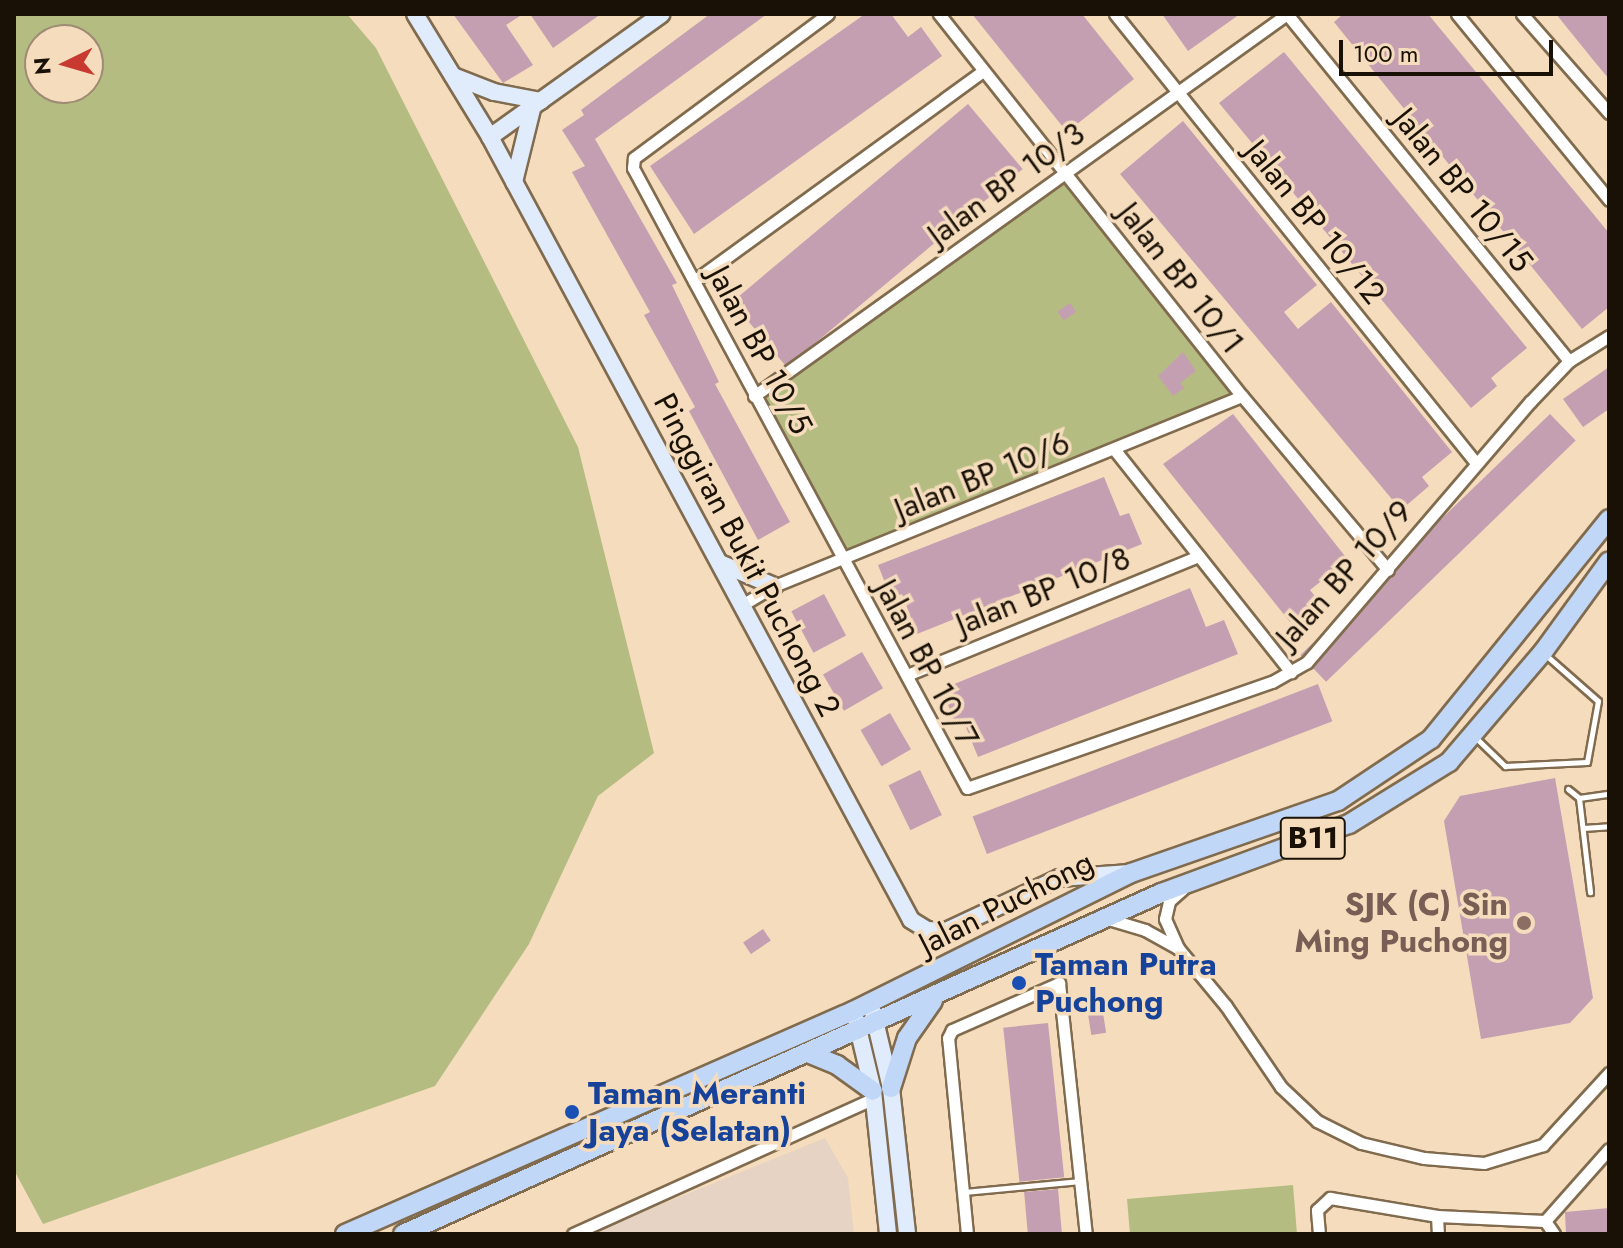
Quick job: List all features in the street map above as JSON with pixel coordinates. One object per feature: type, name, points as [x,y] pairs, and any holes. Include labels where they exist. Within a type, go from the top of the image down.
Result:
[{"type":"main road","name":"Jalan Puchong","points":[[345,1234],[862,1007],[1131,873],[1338,801],[1431,739],[1607,524]]},
{"type":"main road","name":"Jalan Puchong","points":[[403,1234],[934,999],[1104,918],[1349,824],[1449,762],[1543,652],[1609,561]]},
{"type":"main road","points":[[1584,596],[1609,589]]},
{"type":"main road","points":[[810,1054],[837,1065],[879,1092],[907,1038],[934,999]]},
{"type":"street","name":"Pinggiran Bukit Puchong 2","points":[[415,14],[490,137],[911,920],[927,930],[946,931],[1059,878],[1131,873]]},
{"type":"street","points":[[490,137],[662,14]]},
{"type":"street","name":"Jalan BP 10/5","points":[[828,14],[632,163],[843,561]]},
{"type":"street","name":"Jalan BP 10/1","points":[[939,14],[1242,396],[1388,570]]},
{"type":"street","name":"Jalan BP 10/12","points":[[1115,14],[1476,463]]},
{"type":"street","name":"Jalan BP 10/3","points":[[754,396],[1287,14]]},
{"type":"street","name":"Jalan BP 10/15","points":[[1287,14],[1569,361]]},
{"type":"street","points":[[1457,14],[1609,200]]},
{"type":"street","points":[[1522,14],[1609,113]]},
{"type":"street","points":[[694,281],[983,71]]},
{"type":"street","points":[[453,76],[537,104]]},
{"type":"street","points":[[514,182],[537,104]]},
{"type":"street","name":"Jalan BP 10/9","points":[[967,788],[1291,672],[1307,662],[1476,463],[1569,361],[1609,336]]},
{"type":"street","name":"Jalan BP 10/6","points":[[742,605],[774,586],[843,561],[1242,396]]},
{"type":"street","points":[[1114,449],[1291,672]]},
{"type":"street","name":"Jalan BP 10/8","points":[[907,675],[1199,556]]},
{"type":"street","name":"Jalan BP 10/7","points":[[843,561],[967,788]]},
{"type":"street","points":[[718,562],[744,578],[774,586]]},
{"type":"street","points":[[1189,883],[1169,901],[1165,919],[1178,948],[1226,1006],[1281,1087],[1317,1121],[1361,1143],[1424,1158],[1484,1163],[1543,1145],[1609,1073]]},
{"type":"street","points":[[1104,918],[1145,930],[1178,948]]},
{"type":"street","points":[[967,1234],[948,1050],[952,1030],[1059,983],[1086,1234]]},
{"type":"street","points":[[862,1007],[878,1024],[888,1234]]},
{"type":"street","points":[[862,1007],[860,1032],[879,1092],[907,1234]]},
{"type":"street","points":[[573,1234],[879,1092]]},
{"type":"street","points":[[1545,1221],[1609,1149]]},
{"type":"street","points":[[1319,1234],[1317,1210],[1321,1201],[1330,1198],[1437,1216],[1545,1221]]},
{"type":"street","points":[[1437,1216],[1438,1234]]},
{"type":"street","points":[[1545,1221],[1554,1234]]},
{"type":"lane","points":[[1472,735],[1505,766],[1587,762],[1598,701],[1543,652]]},
{"type":"lane","points":[[1568,789],[1579,798],[1590,892]]},
{"type":"lane","points":[[1579,798],[1609,794]]},
{"type":"lane","points":[[1583,828],[1609,826]]},
{"type":"lane","points":[[963,1192],[1080,1181]]},
{"type":"shaded area","points":[[825,1138],[848,1178],[854,1234],[588,1234]]},
{"type":"green space","points":[[14,14],[347,14],[376,48],[578,447],[654,753],[598,796],[529,944],[435,1086],[43,1224],[14,1170]]},
{"type":"green space","points":[[1065,173],[1242,396],[843,561],[754,396]]},
{"type":"green space","points":[[1293,1185],[1297,1234],[1130,1234],[1127,1199]]},
{"type":"building","points":[[453,14],[523,14],[506,25],[533,65],[503,83]]},
{"type":"building","points":[[530,14],[601,14],[553,48]]},
{"type":"building","points":[[710,14],[767,14],[595,139],[677,283],[672,285],[719,382],[715,384],[790,522],[758,540],[689,411],[695,407],[644,315],[650,312],[572,172],[585,166],[562,130],[584,115],[581,110]]},
{"type":"building","points":[[865,14],[891,14],[908,37],[921,27],[942,56],[694,234],[650,166]]},
{"type":"building","points":[[972,14],[1082,14],[1134,79],[1067,132]]},
{"type":"building","points":[[1162,14],[1240,14],[1188,51]]},
{"type":"building","points":[[1343,14],[1428,14],[1609,233],[1609,307],[1582,329],[1334,22]]},
{"type":"building","points":[[1556,14],[1609,14],[1609,79],[1594,61]]},
{"type":"building","points":[[1284,52],[1527,348],[1491,378],[1497,386],[1471,408],[1219,103]]},
{"type":"building","points":[[968,104],[1023,169],[787,367],[732,302]]},
{"type":"building","points":[[1183,121],[1317,285],[1284,312],[1298,329],[1331,302],[1452,452],[1422,477],[1429,486],[1401,510],[1120,174]]},
{"type":"building","points":[[1070,303],[1076,312],[1064,321],[1058,311]]},
{"type":"building","points":[[1183,352],[1196,371],[1180,383],[1184,388],[1173,396],[1158,376]]},
{"type":"building","points":[[1609,367],[1609,409],[1583,427],[1563,399]]},
{"type":"building","points":[[1233,414],[1348,560],[1310,590],[1318,600],[1290,622],[1163,464]]},
{"type":"building","points":[[1550,414],[1576,441],[1326,682],[1300,655]]},
{"type":"building","points":[[1104,477],[1120,516],[1129,513],[1142,544],[917,634],[902,594],[891,598],[878,565]]},
{"type":"building","points":[[1190,588],[1206,627],[1224,620],[1238,654],[978,757],[963,720],[955,723],[942,689]]},
{"type":"building","points":[[824,594],[846,635],[813,653],[791,611]]},
{"type":"building","points":[[862,652],[883,688],[844,711],[823,674]]},
{"type":"building","points":[[1318,684],[1332,721],[987,854],[973,817]]},
{"type":"building","points":[[890,713],[911,749],[882,766],[861,730]]},
{"type":"building","points":[[920,770],[942,815],[910,830],[889,785]]},
{"type":"building","points":[[1555,778],[1593,998],[1570,1023],[1481,1039],[1444,821],[1460,796]]},
{"type":"building","points":[[763,929],[771,941],[751,954],[743,942]]},
{"type":"building","points":[[1103,1013],[1106,1033],[1091,1035],[1088,1015]]},
{"type":"building","points":[[1048,1023],[1064,1177],[1019,1182],[1003,1028]]},
{"type":"building","points":[[1058,1189],[1062,1234],[1028,1234],[1024,1192]]},
{"type":"building","points":[[1609,1208],[1609,1234],[1566,1234],[1565,1212]]},
{"type":"place","name":"SJK (C) Sin Ming Puchong","points":[[1524,923]]},
{"type":"place","name":"Taman Putra Puchong","points":[[1019,983]]},
{"type":"place","name":"Taman Meranti Jaya (Selatan)","points":[[572,1112]]}]
